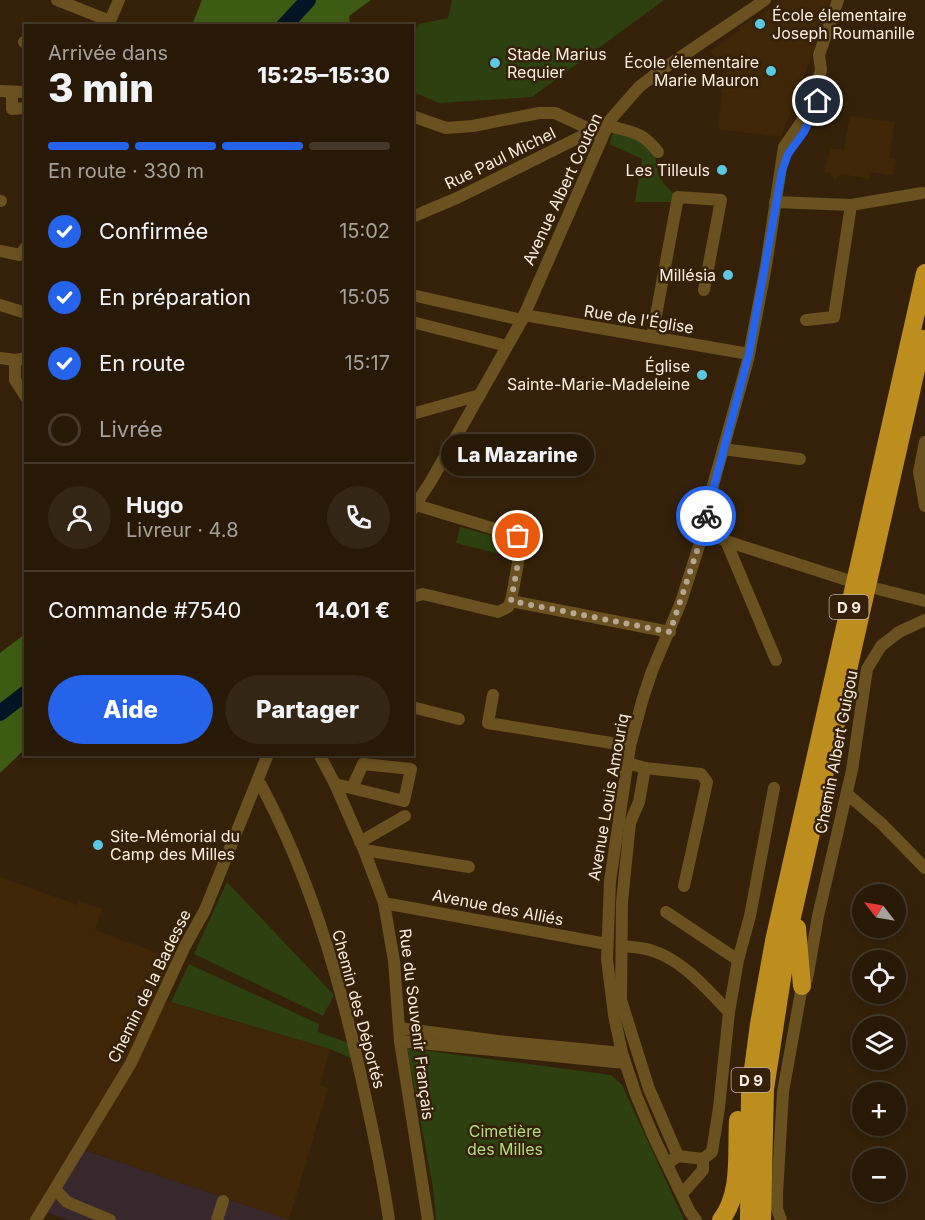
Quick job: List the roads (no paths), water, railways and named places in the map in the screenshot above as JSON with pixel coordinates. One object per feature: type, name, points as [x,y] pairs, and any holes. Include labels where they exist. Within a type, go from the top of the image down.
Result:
[{"type":"highway","name":"D 9","points":[[748,1220],[750,1092],[774,941],[925,273]]},
{"type":"highway","name":"D 9","points":[[762,1220],[767,1078],[790,926],[925,332]]},
{"type":"highway","points":[[801,991],[796,933],[813,852],[823,783]]},
{"type":"highway","name":"D 9","points":[[721,1220],[727,1213],[733,1197],[736,1175],[739,1084],[755,1003],[774,941]]},
{"type":"street","points":[[57,0],[88,12],[108,23],[119,0]]},
{"type":"street","name":"Avenue Albert Couton","points":[[414,508],[523,317],[604,130],[639,87],[765,0]]},
{"type":"street","name":"Avenue Louis Amouriq","points":[[708,1220],[693,1216],[644,1113],[623,1058],[610,988],[607,944],[610,881],[630,746],[652,671],[670,632],[704,530],[708,503],[749,354],[782,171],[788,154],[804,132],[822,90],[828,68],[826,52],[829,31],[838,0]]},
{"type":"street","points":[[85,24],[88,12]]},
{"type":"street","points":[[24,92],[6,91],[12,108],[24,108]]},
{"type":"street","points":[[414,117],[446,128],[473,126],[540,113],[555,113],[604,130],[639,134],[648,140],[658,152]]},
{"type":"street","name":"Rue Paul Michel","points":[[414,216],[468,193],[588,133],[604,130]]},
{"type":"street","points":[[775,202],[851,205],[922,193]]},
{"type":"street","points":[[652,337],[678,197],[722,200],[704,290]]},
{"type":"street","points":[[806,320],[834,316],[851,205]]},
{"type":"street","points":[[0,251],[20,255],[24,250]]},
{"type":"street","name":"Rue de l'Église","points":[[414,295],[523,317],[749,354]]},
{"type":"street","points":[[0,304],[24,312]]},
{"type":"street","points":[[414,323],[507,346]]},
{"type":"street","points":[[0,358],[20,359],[15,380],[24,394]]},
{"type":"street","points":[[414,413],[480,395]]},
{"type":"street","points":[[925,442],[919,472],[925,506]]},
{"type":"street","points":[[723,449],[800,459]]},
{"type":"street","points":[[414,508],[518,536],[520,552],[511,601],[508,607],[498,612],[423,594],[414,596]]},
{"type":"street","points":[[704,530],[726,541],[847,580]]},
{"type":"street","points":[[726,541],[776,660]]},
{"type":"street","points":[[878,589],[925,601]]},
{"type":"street","points":[[511,601],[670,632]]},
{"type":"street","name":"Chemin Albert Guigou","points":[[781,1220],[777,1209],[780,1123],[801,991],[807,979],[818,916],[852,770],[867,669],[881,646],[899,633],[925,620]]},
{"type":"street","points":[[493,695],[488,723],[630,746]]},
{"type":"street","points":[[414,708],[459,719]]},
{"type":"street","name":"Chemin de la Badesse","points":[[36,1220],[131,1063],[185,946],[205,910],[267,756]]},
{"type":"street","name":"Rue du Souvenir Français","points":[[320,756],[362,846],[384,903],[394,961],[400,1034],[428,1220]]},
{"type":"street","points":[[628,763],[645,768],[701,774],[707,782],[684,886]]},
{"type":"street","points":[[335,784],[404,801],[411,770],[363,764],[352,788]]},
{"type":"street","points":[[645,768],[639,802],[630,823],[622,902],[621,1000],[649,1089],[678,1156]]},
{"type":"street","name":"Chemin des Déportés","points":[[257,783],[261,785],[277,815],[296,859],[339,983],[381,1164],[389,1220]]},
{"type":"street","points":[[668,1164],[678,1156],[703,1159],[712,1152],[729,1012],[774,788]]},
{"type":"street","points":[[847,794],[882,824],[925,868]]},
{"type":"street","points":[[362,846],[405,816]]},
{"type":"street","points":[[362,846],[469,867]]},
{"type":"street","name":"Avenue des Alliés","points":[[384,903],[607,944]]},
{"type":"street","points":[[666,912],[738,960]]},
{"type":"street","name":"Chemin Albert Guigou","points":[[797,947],[807,941],[818,916]]},
{"type":"street","points":[[622,946],[652,950],[672,961],[704,986],[729,1012]]},
{"type":"street","points":[[400,1034],[623,1058]]},
{"type":"street","points":[[682,1194],[703,1170],[703,1159]]},
{"type":"street","points":[[55,1189],[67,1202],[110,1220]]},
{"type":"street","points":[[217,1220],[223,1201]]},
{"type":"waterway","points":[[286,24],[308,0]]},
{"type":"waterway","points":[[0,713],[24,695]]},
{"type":"place","name":"École élementaire Joseph Roumanille","points":[[760,24]]},
{"type":"place","name":"Stade Marius Requier","points":[[495,63]]},
{"type":"place","name":"École élementaire Marie Mauron","points":[[771,71]]},
{"type":"place","name":"Les Tilleuls","points":[[722,170]]},
{"type":"place","name":"Millésia","points":[[728,275]]},
{"type":"place","name":"Église Sainte-Marie-Madeleine","points":[[702,375]]},
{"type":"place","name":"La Mazarine","points":[[518,536]]},
{"type":"place","name":"Site-Mémorial du Camp des Milles","points":[[98,845]]},
{"type":"park label","name":"Cimetière des Milles","points":[[505,1140]]}]
